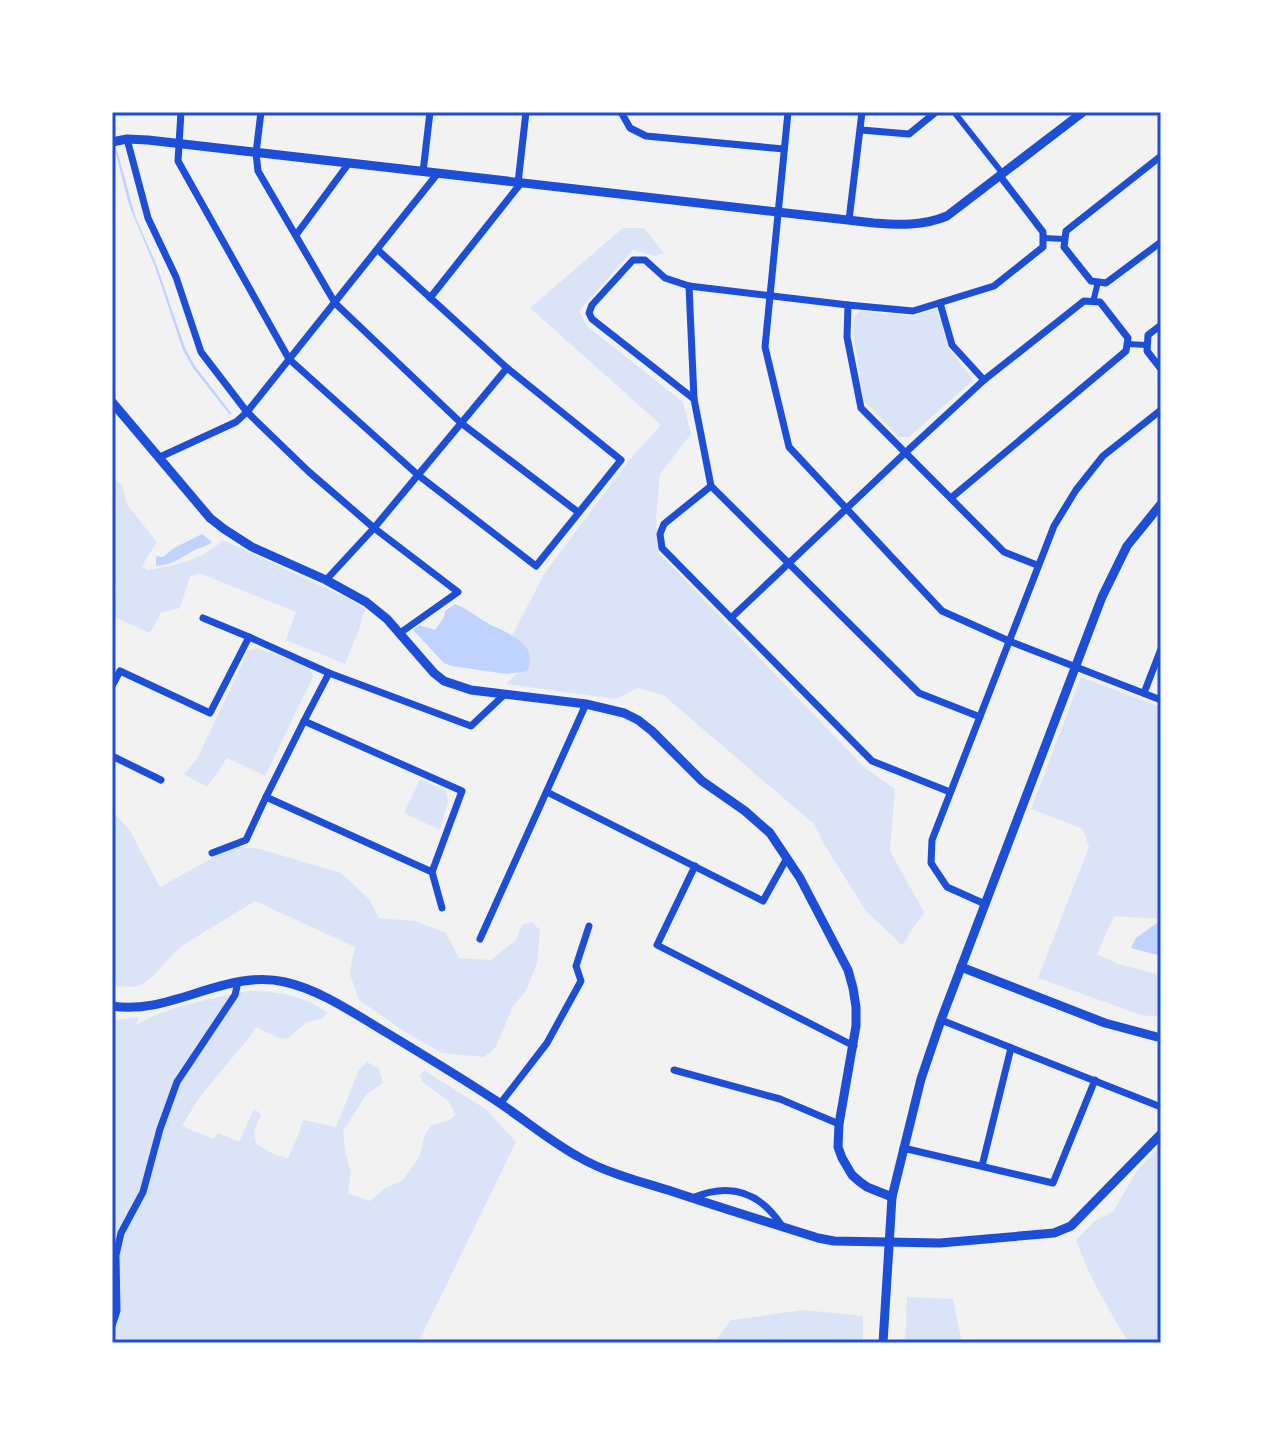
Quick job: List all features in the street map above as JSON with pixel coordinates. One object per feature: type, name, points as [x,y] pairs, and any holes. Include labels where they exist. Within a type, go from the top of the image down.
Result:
[{"type":"street","points":[[181,112],[178,161],[289,359],[418,475],[536,566],[621,460],[507,368],[378,250]]},
{"type":"street","points":[[261,112],[256,153],[258,171],[335,303],[461,423],[578,512]]},
{"type":"street","points":[[423,172],[430,112]]},
{"type":"street","points":[[430,298],[520,183],[526,112]]},
{"type":"street","points":[[621,112],[630,128],[646,136],[784,149]]},
{"type":"street","points":[[788,112],[765,347],[789,447],[942,611],[1009,641],[1161,700]]},
{"type":"street","points":[[849,220],[862,112]]},
{"type":"street","points":[[861,130],[909,134],[936,112]]},
{"type":"street","points":[[694,399],[592,319],[589,313],[592,305],[633,260],[645,260],[665,278],[689,286],[913,311],[994,286],[1043,247],[1043,232],[954,112]]},
{"type":"street","points":[[112,142],[127,139],[178,144],[892,225],[925,224],[957,210],[1083,112]]},
{"type":"street","points":[[127,139],[148,218],[176,277],[201,352],[247,412],[308,471],[374,528],[458,592],[400,633]]},
{"type":"street","points":[[1161,156],[1066,231],[1064,247],[1091,281],[1106,283],[1161,242]]},
{"type":"street","points":[[296,235],[349,163]]},
{"type":"street","points":[[160,457],[236,422],[247,412],[438,173]]},
{"type":"street","points":[[1043,238],[1065,239]]},
{"type":"street","points":[[1093,302],[1098,282]]},
{"type":"street","points":[[689,286],[694,399],[711,486],[919,693],[980,717]]},
{"type":"street","points":[[731,618],[984,380],[1084,301],[1100,302],[1128,338],[1126,351],[951,498]]},
{"type":"street","points":[[940,303],[952,345],[984,380]]},
{"type":"street","points":[[848,305],[847,337],[861,408],[1004,552],[1037,565]]},
{"type":"street","points":[[1161,325],[1148,335],[1147,345],[1147,351],[1161,369]]},
{"type":"street","points":[[1127,344],[1147,345]]},
{"type":"street","points":[[326,580],[374,528],[507,368]]},
{"type":"street","points":[[112,402],[203,510],[224,529],[252,547],[326,580],[366,602],[400,633],[444,681],[471,690],[586,704],[624,713],[652,731],[702,781],[770,833],[800,878],[848,970],[856,1007],[854,1046],[839,1124],[838,1147],[852,1175],[867,1187],[892,1197]]},
{"type":"street","points":[[985,904],[947,887],[931,863],[932,840],[1054,526],[1076,490],[1103,456],[1161,410]]},
{"type":"street","points":[[711,486],[664,524],[660,534],[662,548],[872,761],[950,792]]},
{"type":"street","points":[[883,1343],[892,1197],[921,1079],[1102,597],[1117,564],[1138,531],[1161,504]]},
{"type":"street","points":[[203,618],[329,673],[471,726],[505,694]]},
{"type":"street","points":[[112,686],[120,671],[210,713],[249,637]]},
{"type":"street","points":[[1144,693],[1161,649]]},
{"type":"street","points":[[212,853],[246,840],[329,673]]},
{"type":"street","points":[[480,939],[586,704]]},
{"type":"street","points":[[304,721],[462,791],[432,872],[442,908]]},
{"type":"street","points":[[112,756],[161,780]]},
{"type":"street","points":[[547,792],[763,901],[787,858]]},
{"type":"street","points":[[266,797],[432,872]]},
{"type":"street","points":[[695,866],[657,945],[854,1046]]},
{"type":"street","points":[[500,1104],[547,1043],[581,981],[576,966],[589,926]]},
{"type":"street","points":[[961,967],[1095,1019],[1161,1038]]},
{"type":"street","points":[[112,1006],[142,1007],[238,982],[270,980],[304,987],[361,1017],[500,1104],[577,1157],[605,1170],[818,1238],[848,1242],[940,1243],[1054,1233],[1071,1226],[1161,1134]]},
{"type":"street","points":[[112,1326],[117,1311],[116,1255],[121,1233],[143,1192],[177,1082],[235,995],[238,982]]},
{"type":"street","points":[[941,1020],[1161,1107]]},
{"type":"street","points":[[982,1166],[1011,1048]]},
{"type":"street","points":[[674,1070],[780,1099],[839,1124]]},
{"type":"street","points":[[903,1148],[1053,1183],[1095,1080]]},
{"type":"street","points":[[692,1198],[722,1190],[752,1196],[770,1209],[782,1226]]},
{"type":"street","points":[[112,1228],[121,1233]]},
{"type":"shaded area","points":[[623,228],[644,228],[664,253],[655,256],[633,250],[579,311],[587,326],[683,402],[691,434],[660,474],[656,517],[658,552],[865,768],[895,789],[890,851],[924,912],[902,945],[866,911],[815,825],[663,695],[638,688],[616,699],[506,684],[519,671],[525,647],[512,636],[544,574],[629,460],[661,425],[530,308]]},
{"type":"shaded area","points":[[937,309],[948,347],[973,380],[909,437],[899,437],[864,401],[853,333],[854,317],[860,311],[915,316]]},
{"type":"shaded area","points":[[112,477],[123,486],[126,503],[157,542],[142,566],[147,570],[188,561],[206,553],[223,540],[365,609],[345,664],[286,640],[296,612],[199,573],[190,577],[180,608],[161,613],[150,633],[112,616],[117,589],[112,572],[115,554],[112,552]]},
{"type":"shaded area","points":[[257,648],[310,667],[313,677],[265,776],[227,758],[207,787],[184,774],[197,759],[248,651]]},
{"type":"shaded area","points":[[1081,677],[1161,707],[1161,919],[1114,916],[1097,954],[1118,964],[1161,975],[1161,1017],[1141,1015],[1038,978],[1089,847],[1083,829],[1031,809]]},
{"type":"shaded area","points":[[420,779],[446,791],[448,802],[440,830],[404,813]]},
{"type":"shaded area","points":[[112,811],[129,829],[160,887],[234,846],[260,849],[341,873],[369,899],[379,918],[415,921],[446,933],[459,958],[491,960],[516,940],[522,925],[532,922],[540,930],[537,963],[526,990],[512,1008],[496,1047],[484,1057],[442,1053],[408,1034],[359,1000],[350,975],[355,947],[255,901],[180,947],[143,984],[117,986],[112,973]]},
{"type":"shaded area","points":[[249,991],[290,996],[310,1002],[328,1013],[321,1019],[307,1022],[287,1039],[256,1027],[199,1098],[182,1126],[213,1139],[218,1133],[239,1142],[254,1109],[261,1114],[254,1132],[256,1144],[275,1155],[288,1158],[303,1120],[336,1127],[359,1070],[367,1062],[379,1069],[383,1083],[367,1094],[343,1131],[351,1172],[348,1193],[370,1201],[385,1188],[402,1181],[420,1156],[424,1137],[431,1125],[448,1121],[456,1115],[448,1101],[422,1082],[420,1075],[424,1070],[487,1110],[516,1142],[418,1343],[112,1343],[112,1019],[139,1017],[136,1025],[176,1008]]},
{"type":"shaded area","points":[[1161,1144],[1161,1343],[1129,1343],[1093,1280],[1076,1240],[1096,1220],[1113,1212],[1136,1172]]},
{"type":"shaded area","points":[[907,1297],[953,1299],[962,1343],[905,1343]]},
{"type":"shaded area","points":[[803,1310],[863,1316],[863,1343],[714,1343],[731,1320]]},
{"type":"water","points":[[115,150],[135,216],[157,266],[185,348],[230,415],[193,368],[183,350],[155,267],[129,205]]},
{"type":"water","points":[[202,534],[212,542],[172,562],[156,566],[156,556],[163,557]]},
{"type":"water","points":[[455,604],[522,643],[528,649],[528,671],[506,674],[444,663],[413,630],[420,625],[435,630],[445,611]]},
{"type":"water","points":[[1161,920],[1161,956],[1131,948],[1136,938]]}]
